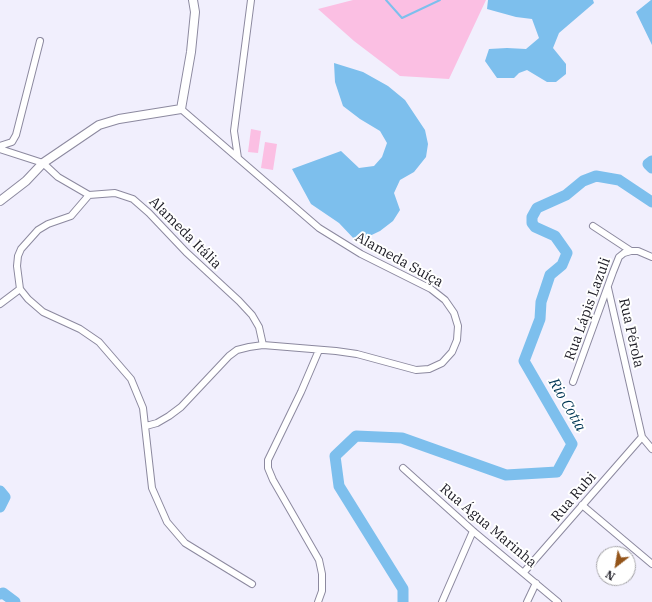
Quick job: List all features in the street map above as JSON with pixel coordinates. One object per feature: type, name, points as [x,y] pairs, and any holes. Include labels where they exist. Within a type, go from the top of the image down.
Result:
[{"type":"street","points":[[0,201],[26,181],[43,163],[99,126],[119,119],[181,109],[191,52],[195,12],[193,0]]},
{"type":"street","points":[[238,158],[234,131],[251,0]]},
{"type":"street","points":[[0,148],[12,142],[16,135],[40,41]]},
{"type":"street","name":"Alameda Suíça","points":[[146,426],[157,423],[169,416],[181,406],[228,356],[237,350],[249,346],[263,345],[357,354],[416,370],[429,369],[442,363],[452,352],[457,340],[458,326],[454,313],[445,300],[430,289],[361,254],[319,228],[181,109]]},
{"type":"street","points":[[0,148],[43,163],[58,177],[89,195],[71,216],[48,224],[38,230],[21,249],[18,256],[17,266],[20,289],[34,305],[44,312],[80,329],[98,342],[113,357],[131,379],[143,408],[152,488],[167,522],[185,543],[252,584]]},
{"type":"street","name":"Alameda Itália","points":[[89,195],[114,193],[133,199],[252,315],[259,327],[263,345]]},
{"type":"street","points":[[593,226],[631,251],[638,251],[652,257]]},
{"type":"street","name":"Rua Lápis Lazuli","points":[[573,382],[619,257],[624,253],[631,251]]},
{"type":"street","name":"Rua Pérola","points":[[608,288],[642,437],[652,450]]},
{"type":"street","points":[[0,304],[20,289]]},
{"type":"street","points":[[318,602],[322,591],[322,574],[319,560],[271,474],[268,460],[301,392],[319,350]]},
{"type":"street","name":"Rua Rubi","points":[[524,572],[642,437]]},
{"type":"street","name":"Rua Água Marinha","points":[[403,468],[473,531],[524,572],[558,602]]},
{"type":"street","points":[[582,505],[652,564]]},
{"type":"street","points":[[442,602],[473,531]]},
{"type":"street","points":[[526,602],[536,583]]},
{"type":"shaded area","points":[[353,0],[486,0],[449,79],[400,76],[354,41],[318,9]]},
{"type":"shaded area","points":[[251,129],[261,131],[258,153],[248,152]]},
{"type":"shaded area","points":[[265,142],[277,144],[273,170],[261,168]]},
{"type":"water","points":[[488,0],[593,0],[594,3],[559,33],[553,48],[566,64],[566,74],[556,82],[547,82],[527,70],[519,73],[514,78],[497,78],[485,61],[489,49],[526,49],[539,38],[532,19],[516,17],[487,9]]},
{"type":"water","points":[[652,0],[652,45],[636,12]]},
{"type":"water","points":[[334,63],[363,72],[388,86],[405,100],[425,130],[428,144],[426,157],[414,172],[400,180],[394,193],[400,210],[393,221],[380,231],[357,242],[339,223],[311,204],[292,169],[341,151],[359,168],[374,166],[382,157],[387,143],[380,131],[360,119],[343,106],[335,82]]},
{"type":"waterway","points":[[386,0],[402,18],[440,0]]},
{"type":"waterway","name":"Rio Cotia","points":[[652,161],[648,164],[652,168]]},
{"type":"waterway","name":"Rio Cotia","points":[[403,602],[403,589],[339,486],[335,456],[356,436],[402,438],[506,475],[557,472],[572,444],[524,361],[540,319],[541,302],[550,275],[562,265],[567,253],[555,236],[535,227],[532,223],[532,217],[537,208],[566,195],[583,181],[596,176],[619,180],[652,202]]},
{"type":"waterway","name":"Rio Cotia","points":[[0,491],[5,497],[0,507]]},
{"type":"waterway","name":"Rio Cotia","points":[[0,594],[3,593],[15,602]]}]
